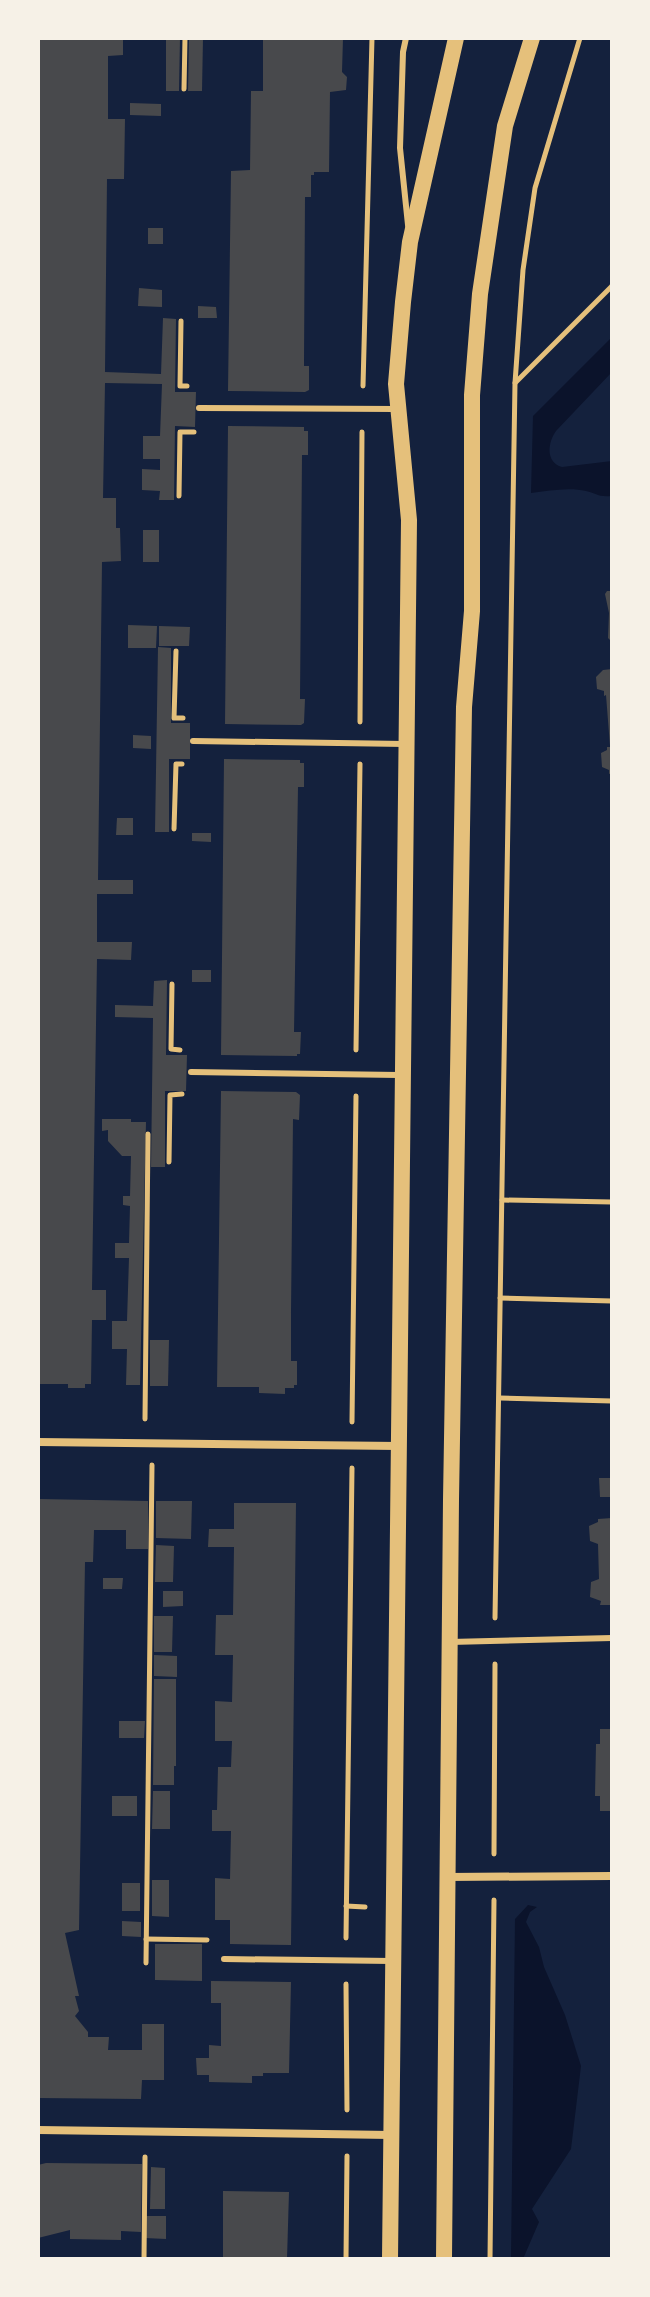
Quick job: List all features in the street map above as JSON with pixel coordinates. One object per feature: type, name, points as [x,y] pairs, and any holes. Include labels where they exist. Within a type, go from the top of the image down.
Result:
[{"type":"main road","points":[[390,2259],[409,520],[396,384],[410,242],[456,38]]},
{"type":"main road","points":[[444,2259],[464,707],[472,611],[472,395],[480,294],[505,126],[532,38]]},
{"type":"street","points":[[38,1442],[399,1446]]},
{"type":"street","points":[[447,1877],[612,1876]]},
{"type":"street","points":[[38,2130],[391,2135]]},
{"type":"lane","points":[[406,38],[400,148],[410,242]]},
{"type":"lane","points":[[199,408],[398,409]]},
{"type":"lane","points":[[193,741],[407,744]]},
{"type":"lane","points":[[191,1072],[403,1075]]},
{"type":"lane","points":[[450,1642],[612,1638]]},
{"type":"lane","points":[[224,1959],[392,1961]]},
{"type":"path","points":[[184,89],[185,38]]},
{"type":"path","points":[[346,2259],[346,1960],[362,409],[372,38]]},
{"type":"path","points":[[490,2259],[495,1642],[515,383],[523,270],[535,188],[580,38]]},
{"type":"path","points":[[515,383],[612,286]]},
{"type":"path","points":[[146,1963],[148,1134]]},
{"type":"path","points":[[502,1200],[612,1202]]},
{"type":"path","points":[[500,1298],[612,1301]]},
{"type":"path","points":[[500,1398],[612,1401]]},
{"type":"path","points":[[146,1939],[207,1940]]},
{"type":"path","points":[[144,2259],[145,2132]]},
{"type":"water","points":[[612,337],[612,372],[556,431],[550,451],[553,461],[562,467],[612,461],[612,496],[572,489],[531,493],[533,416]]},
{"type":"water","points":[[528,1905],[537,1907],[530,1912],[526,1922],[565,2015],[581,2066],[571,2149],[532,2209],[539,2222],[523,2259],[511,2259],[515,1919]]},
{"type":"building","points":[[38,38],[123,38],[123,55],[108,56],[108,119],[125,119],[124,179],[107,179],[105,372],[161,374],[163,318],[176,319],[175,392],[196,392],[195,427],[175,426],[174,500],[159,500],[160,491],[142,490],[142,469],[160,470],[160,459],[143,459],[143,436],[160,436],[162,384],[105,383],[103,498],[116,498],[121,561],[102,562],[98,880],[133,880],[133,894],[97,894],[97,942],[132,942],[131,960],[97,959],[92,1290],[106,1290],[106,1320],[92,1320],[91,1384],[85,1384],[85,1388],[68,1388],[68,1384],[38,1384]]},
{"type":"building","points":[[166,38],[180,38],[179,91],[166,91]]},
{"type":"building","points":[[189,38],[203,38],[202,91],[188,91]]},
{"type":"building","points":[[263,38],[343,38],[342,72],[347,77],[346,90],[330,92],[329,172],[314,172],[311,175],[311,197],[305,197],[304,366],[309,366],[309,390],[305,392],[228,391],[231,171],[250,170],[251,91],[263,91]]},
{"type":"building","points":[[130,103],[161,104],[161,116],[130,115]]},
{"type":"building","points":[[148,228],[163,228],[163,244],[148,244]]},
{"type":"building","points":[[139,288],[162,290],[162,307],[138,306]]},
{"type":"building","points":[[198,306],[216,307],[217,318],[198,318]]},
{"type":"building","points":[[228,426],[304,427],[304,431],[308,431],[308,455],[302,455],[300,699],[305,699],[304,723],[301,725],[225,724]]},
{"type":"building","points":[[143,530],[159,530],[159,562],[143,562]]},
{"type":"building","points":[[607,591],[612,591],[612,642],[608,638]]},
{"type":"building","points":[[128,625],[157,626],[156,648],[128,648]]},
{"type":"building","points":[[159,626],[190,627],[189,646],[159,646]]},
{"type":"building","points":[[158,647],[171,648],[171,723],[190,723],[190,759],[169,759],[169,832],[155,832]]},
{"type":"building","points":[[612,669],[610,746],[606,695],[597,689],[596,677],[603,670]]},
{"type":"building","points":[[133,735],[151,736],[151,749],[133,748]]},
{"type":"building","points":[[612,747],[612,773],[609,774],[609,770],[602,767],[601,753]]},
{"type":"building","points":[[224,759],[300,760],[304,763],[304,787],[298,787],[294,1032],[301,1032],[300,1054],[297,1056],[221,1055]]},
{"type":"building","points":[[117,818],[133,818],[133,835],[116,835]]},
{"type":"building","points":[[192,833],[211,833],[211,842],[192,841]]},
{"type":"building","points":[[192,970],[211,970],[211,982],[192,982]]},
{"type":"building","points":[[167,980],[166,1055],[187,1055],[186,1091],[165,1091],[165,1167],[151,1167],[153,1018],[115,1017],[115,1005],[153,1006],[154,981]]},
{"type":"building","points":[[221,1091],[296,1092],[300,1095],[299,1120],[293,1119],[291,1361],[297,1361],[297,1385],[285,1388],[285,1394],[259,1393],[259,1387],[217,1387]]},
{"type":"building","points":[[102,1119],[146,1122],[140,1385],[126,1385],[127,1349],[112,1349],[112,1321],[127,1321],[129,1258],[115,1258],[115,1243],[129,1243],[130,1206],[123,1205],[123,1196],[130,1196],[131,1156],[122,1156],[108,1141],[108,1130],[102,1131]]},
{"type":"building","points":[[150,1340],[169,1340],[168,1386],[150,1386]]},
{"type":"building","points":[[599,1478],[612,1478],[612,1497],[600,1497]]},
{"type":"building","points":[[38,1499],[148,1501],[148,1549],[126,1549],[126,1530],[94,1530],[93,1562],[85,1562],[79,1930],[65,1933],[79,1996],[75,1996],[79,2011],[75,2016],[88,2032],[88,2037],[109,2037],[108,2050],[142,2050],[142,2024],[164,2024],[164,2080],[142,2080],[141,2099],[38,2098]]},
{"type":"building","points":[[156,1501],[192,1501],[191,1539],[156,1538]]},
{"type":"building","points":[[234,1503],[296,1503],[291,1945],[230,1944],[230,1920],[215,1920],[215,1878],[230,1879],[231,1831],[212,1831],[212,1810],[217,1810],[218,1767],[231,1767],[232,1741],[215,1741],[215,1701],[232,1702],[233,1655],[215,1655],[216,1615],[233,1615],[234,1547],[208,1547],[209,1529],[234,1529]]},
{"type":"building","points":[[612,1518],[612,1605],[600,1605],[601,1601],[590,1597],[591,1582],[599,1579],[598,1544],[590,1541],[589,1526],[598,1519]]},
{"type":"building","points":[[156,1545],[174,1546],[173,1582],[155,1582]]},
{"type":"building","points":[[103,1578],[123,1578],[122,1589],[103,1589]]},
{"type":"building","points":[[163,1591],[183,1591],[183,1606],[163,1607]]},
{"type":"building","points":[[154,1616],[173,1616],[172,1652],[154,1652]]},
{"type":"building","points":[[154,1655],[177,1656],[177,1677],[154,1676]]},
{"type":"building","points":[[154,1679],[176,1679],[174,1785],[153,1785]]},
{"type":"building","points":[[119,1721],[145,1721],[144,1738],[119,1738]]},
{"type":"building","points":[[600,1729],[612,1729],[612,1811],[600,1811],[600,1796],[595,1796],[596,1744],[600,1744]]},
{"type":"building","points":[[153,1791],[170,1791],[170,1829],[152,1829]]},
{"type":"building","points":[[112,1796],[137,1796],[137,1816],[112,1816]]},
{"type":"building","points":[[152,1880],[169,1880],[169,1917],[152,1916]]},
{"type":"building","points":[[122,1883],[140,1883],[140,1911],[122,1911]]},
{"type":"building","points":[[122,1921],[141,1922],[141,1937],[122,1936]]},
{"type":"building","points":[[155,1944],[202,1944],[202,1981],[155,1980]]},
{"type":"building","points":[[211,1981],[291,1982],[289,2073],[263,2073],[263,2076],[252,2076],[252,2083],[209,2082],[209,2075],[197,2075],[196,2058],[209,2058],[209,2045],[221,2046],[221,2003],[211,2003]]},
{"type":"building","points":[[142,2164],[141,2232],[121,2231],[121,2240],[70,2239],[70,2230],[38,2238],[38,2165]]},
{"type":"building","points":[[151,2167],[165,2168],[165,2209],[150,2209]]},
{"type":"building","points":[[223,2191],[289,2192],[287,2259],[223,2259]]},
{"type":"building","points":[[146,2216],[166,2216],[166,2239],[145,2238]]}]
